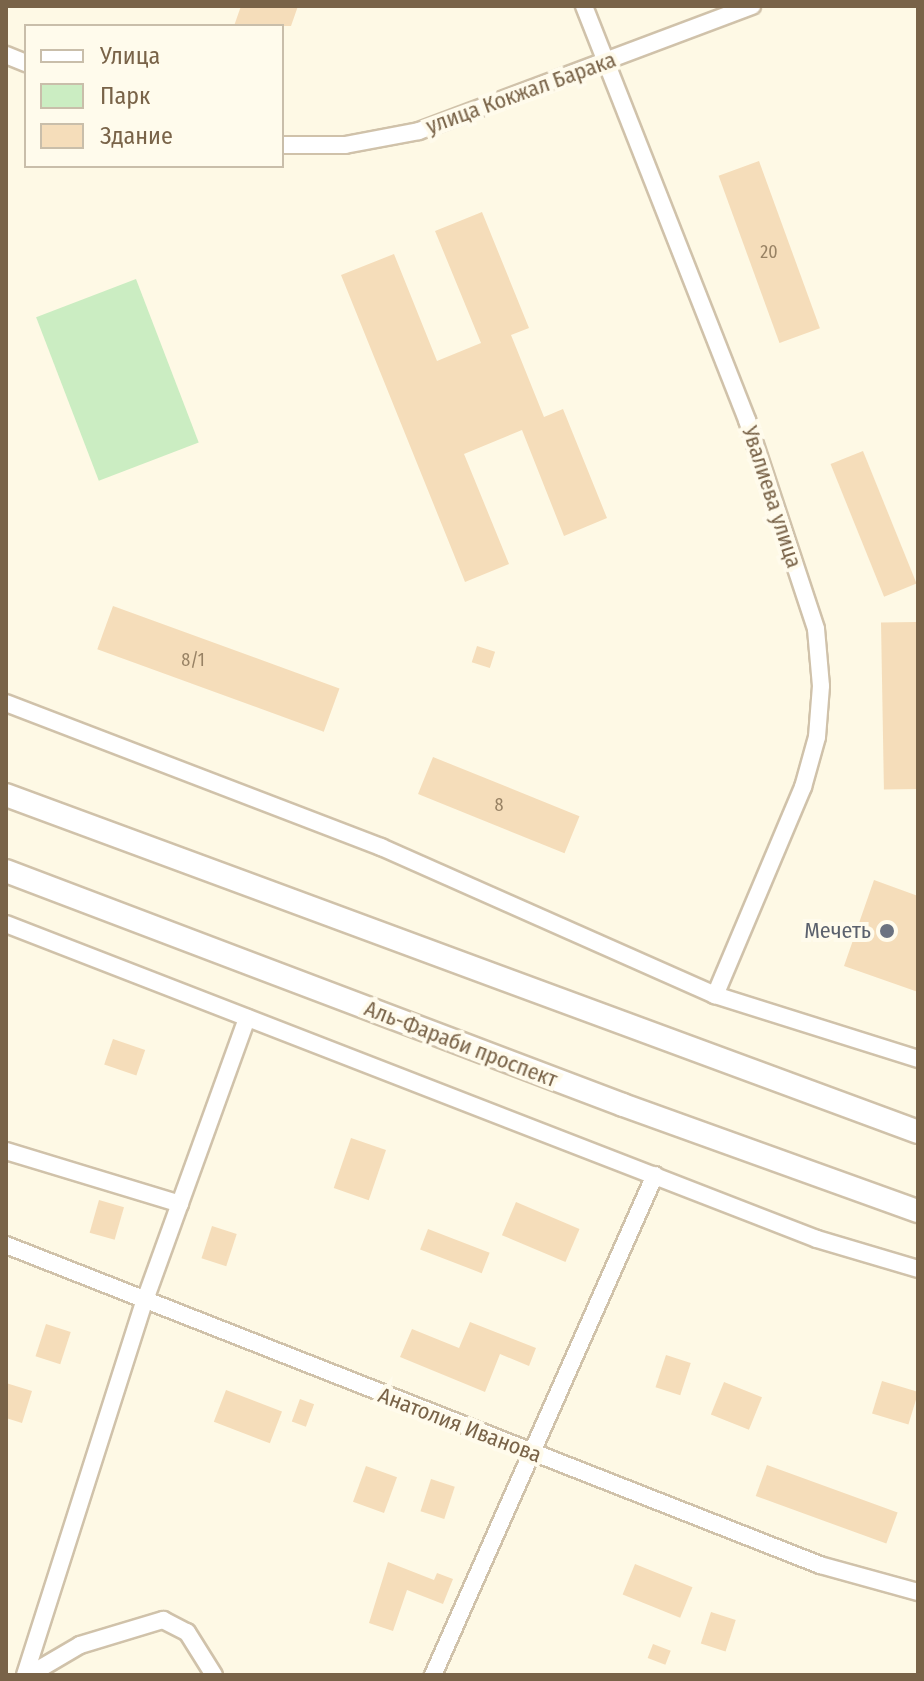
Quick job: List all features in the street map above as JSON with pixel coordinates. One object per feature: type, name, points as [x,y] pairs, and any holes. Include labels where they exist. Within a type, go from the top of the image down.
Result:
[{"type":"street","name":"Увалиева улица","points":[[584,6],[747,420],[816,629],[821,686],[817,737],[803,787],[715,995]]},
{"type":"street","name":"улица Кокжал Барака","points":[[284,145],[345,145],[419,131],[752,6]]},
{"type":"street","points":[[6,703],[381,847],[715,995],[918,1059]]},
{"type":"street","points":[[6,795],[918,1132]]},
{"type":"street","name":"Аль-Фараби проспект","points":[[6,871],[918,1211]]},
{"type":"street","points":[[6,924],[817,1239],[918,1269]]},
{"type":"street","points":[[27,1675],[145,1300],[247,1018]]},
{"type":"street","points":[[6,1151],[180,1204]]},
{"type":"street","points":[[433,1675],[528,1452],[655,1175]]},
{"type":"street","name":"Анатолия Иванова","points":[[6,1245],[820,1565],[918,1592]]},
{"type":"street","points":[[27,1675],[80,1645],[163,1620],[187,1632],[214,1675]]},
{"type":"green space","points":[[136,279],[199,442],[99,481],[36,317]]},
{"type":"building","points":[[241,6],[298,6],[291,26],[235,24]]},
{"type":"building","points":[[759,161],[820,328],[779,343],[719,176]]},
{"type":"building","points":[[482,212],[529,328],[511,335],[544,417],[563,409],[607,518],[564,536],[522,430],[464,454],[509,564],[465,582],[341,275],[394,254],[437,361],[481,343],[435,231]]},
{"type":"building","points":[[863,451],[917,584],[884,597],[831,464]]},
{"type":"building","points":[[113,606],[339,688],[324,732],[97,649]]},
{"type":"building","points":[[916,622],[918,789],[884,790],[881,623]]},
{"type":"building","points":[[477,646],[495,652],[490,668],[472,662]]},
{"type":"building","points":[[433,757],[579,816],[565,853],[418,794]]},
{"type":"building","name":"Мечеть","points":[[874,880],[918,896],[918,992],[844,966]]},
{"type":"building","points":[[113,1039],[145,1050],[136,1076],[104,1065]]},
{"type":"building","points":[[351,1138],[386,1150],[369,1200],[334,1188]]},
{"type":"building","points":[[99,1200],[124,1207],[115,1240],[90,1233]]},
{"type":"building","points":[[516,1202],[580,1229],[565,1262],[502,1235]]},
{"type":"building","points":[[212,1226],[237,1234],[226,1266],[201,1258]]},
{"type":"building","points":[[428,1229],[490,1253],[482,1273],[420,1250]]},
{"type":"building","points":[[470,1322],[536,1348],[529,1366],[500,1354],[485,1392],[400,1357],[412,1329],[459,1348]]},
{"type":"building","points":[[46,1324],[71,1332],[60,1364],[35,1356]]},
{"type":"building","points":[[666,1355],[691,1363],[680,1395],[655,1387]]},
{"type":"building","points":[[882,1381],[918,1392],[908,1425],[872,1414]]},
{"type":"building","points":[[724,1382],[762,1397],[749,1430],[711,1414]]},
{"type":"building","points":[[6,1383],[32,1391],[22,1423],[6,1418]]},
{"type":"building","points":[[226,1390],[282,1412],[270,1443],[214,1422]]},
{"type":"building","points":[[300,1399],[314,1404],[306,1427],[292,1422]]},
{"type":"building","points":[[767,1465],[898,1513],[886,1544],[756,1496]]},
{"type":"building","points":[[366,1466],[397,1477],[384,1513],[353,1502]]},
{"type":"building","points":[[431,1479],[455,1487],[444,1519],[420,1511]]},
{"type":"building","points":[[388,1562],[434,1580],[437,1573],[453,1579],[443,1604],[407,1590],[393,1631],[369,1623]]},
{"type":"building","points":[[635,1564],[692,1587],[680,1618],[623,1595]]},
{"type":"building","points":[[711,1612],[736,1620],[726,1651],[701,1643]]},
{"type":"building","points":[[653,1644],[671,1651],[665,1665],[648,1658]]},
{"type":"place","name":"Мечеть","points":[[887,931]]}]
